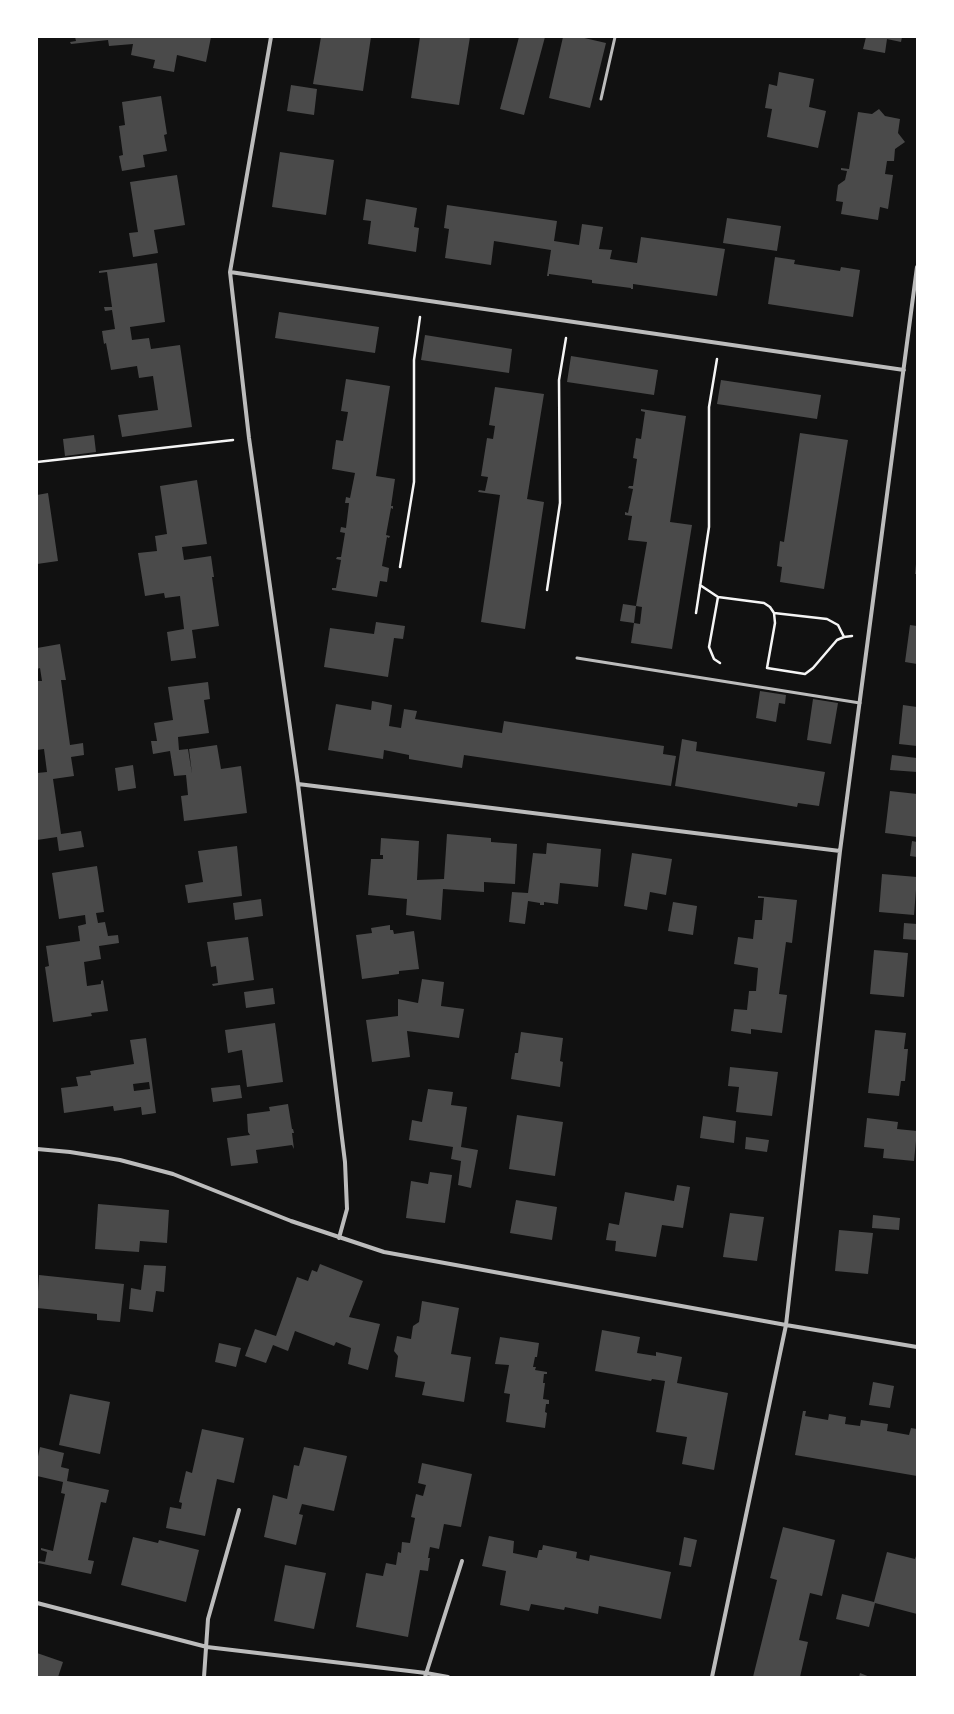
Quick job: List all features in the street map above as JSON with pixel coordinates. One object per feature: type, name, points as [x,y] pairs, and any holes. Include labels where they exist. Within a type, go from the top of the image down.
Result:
[{"type":"street","points":[[271,37],[230,272],[249,438],[298,784],[345,1162],[347,1209],[339,1238]]},
{"type":"street","points":[[712,1677],[786,1325],[840,851],[917,267]]},
{"type":"street","points":[[230,272],[904,370]]},
{"type":"street","points":[[298,784],[840,851]]},
{"type":"street","points":[[37,1149],[70,1152],[120,1160],[173,1174],[339,1238],[384,1252],[786,1325],[917,1347]]},
{"type":"street","points":[[204,1677],[208,1619],[239,1510]]},
{"type":"street","points":[[426,1675],[462,1561]]},
{"type":"street","points":[[37,1603],[207,1647],[448,1677]]},
{"type":"lane","points":[[601,99],[615,37]]},
{"type":"lane","points":[[577,658],[860,703]]},
{"type":"path","points":[[400,567],[414,482],[414,360],[422,300]]},
{"type":"path","points":[[547,590],[560,503],[559,380],[569,321]]},
{"type":"path","points":[[696,613],[709,527],[710,407],[720,343]]},
{"type":"path","points":[[37,462],[249,438]]},
{"type":"path","points":[[700,585],[718,597],[764,603],[770,607],[774,614],[775,623],[767,668]]},
{"type":"path","points":[[718,597],[709,648],[714,659],[726,665]]},
{"type":"path","points":[[774,614],[827,619],[838,625],[844,637]]},
{"type":"path","points":[[763,669],[767,668],[805,674],[813,668],[837,640],[844,637],[868,638]]},
{"type":"building","points":[[75,37],[211,37],[206,62],[177,55],[174,72],[153,68],[155,60],[131,55],[133,44],[109,46],[108,40],[71,44],[70,42],[76,41]]},
{"type":"building","points":[[321,37],[371,37],[363,91],[313,84]]},
{"type":"building","points":[[420,37],[470,37],[459,105],[411,98]]},
{"type":"building","points":[[519,37],[545,37],[524,115],[500,109]]},
{"type":"building","points":[[563,37],[580,37],[606,43],[590,108],[549,98]]},
{"type":"building","points":[[866,37],[902,37],[901,42],[887,39],[885,53],[863,49]]},
{"type":"building","points":[[779,72],[814,79],[809,107],[826,111],[818,148],[767,137],[772,109],[765,108],[769,84],[777,86]]},
{"type":"building","points":[[291,85],[317,89],[314,115],[287,111]]},
{"type":"building","points":[[161,96],[167,134],[164,135],[167,151],[143,155],[145,167],[122,171],[119,156],[123,155],[119,126],[125,125],[122,102]]},
{"type":"building","points":[[879,109],[885,116],[900,119],[898,133],[905,142],[895,149],[894,161],[887,161],[885,174],[893,175],[888,209],[880,207],[878,220],[841,214],[843,202],[836,201],[838,185],[845,180],[847,171],[841,170],[841,168],[849,169],[858,112],[872,114]]},
{"type":"building","points":[[280,152],[334,160],[326,215],[272,207]]},
{"type":"building","points":[[177,175],[185,225],[154,230],[158,253],[133,257],[129,233],[138,232],[130,182]]},
{"type":"building","points":[[366,199],[417,208],[414,227],[419,228],[416,252],[368,244],[371,221],[363,220]]},
{"type":"building","points":[[447,205],[557,221],[554,241],[579,245],[582,224],[603,227],[599,249],[612,250],[610,259],[637,263],[641,237],[725,249],[717,296],[633,284],[633,289],[631,289],[592,283],[592,280],[549,274],[549,276],[547,276],[551,250],[494,241],[491,265],[445,258],[449,229],[444,228]]},
{"type":"building","points":[[727,218],[781,226],[777,251],[723,243]]},
{"type":"building","points":[[775,257],[795,260],[794,264],[840,271],[841,267],[860,270],[853,317],[768,304]]},
{"type":"building","points":[[157,263],[165,322],[130,327],[132,340],[149,338],[151,349],[180,345],[192,427],[122,437],[118,415],[158,410],[153,376],[139,378],[137,366],[111,370],[102,331],[115,329],[112,310],[105,311],[104,307],[112,307],[107,272],[99,273],[99,271]]},
{"type":"building","points":[[279,312],[379,327],[375,353],[275,338]]},
{"type":"building","points":[[425,335],[512,349],[509,373],[421,360]]},
{"type":"building","points":[[571,356],[658,370],[654,395],[567,382]]},
{"type":"building","points":[[346,379],[390,386],[376,476],[395,479],[391,506],[393,506],[393,509],[391,508],[386,535],[390,536],[389,538],[387,537],[382,566],[389,568],[387,582],[380,581],[377,597],[332,590],[332,588],[336,588],[341,560],[336,559],[337,557],[341,557],[345,533],[340,532],[341,527],[346,528],[349,503],[345,503],[346,497],[350,498],[355,473],[332,469],[336,440],[343,441],[348,412],[341,411]]},
{"type":"building","points":[[721,380],[821,395],[817,419],[717,404]]},
{"type":"building","points":[[495,387],[544,394],[527,499],[544,502],[525,629],[481,622],[500,495],[478,492],[479,490],[485,491],[488,477],[481,476],[487,438],[493,439],[495,426],[489,425]]},
{"type":"building","points":[[641,409],[686,416],[670,522],[692,525],[672,649],[631,643],[634,623],[640,624],[642,607],[636,606],[647,542],[628,540],[632,516],[625,515],[625,512],[628,513],[633,489],[628,488],[629,486],[633,486],[637,459],[633,458],[636,438],[641,439],[645,412],[641,411]]},
{"type":"building","points":[[800,433],[848,440],[824,589],[780,582],[782,567],[777,566],[780,541],[784,542]]},
{"type":"building","points":[[94,435],[96,452],[65,456],[63,439]]},
{"type":"building","points":[[197,480],[207,544],[182,547],[184,560],[211,556],[214,577],[212,577],[219,626],[192,630],[196,658],[171,661],[167,632],[184,629],[180,596],[165,598],[164,593],[145,596],[138,553],[157,551],[155,536],[167,534],[160,486]]},
{"type":"building","points":[[48,493],[58,561],[37,564],[37,495]]},
{"type":"building","points":[[916,564],[917,574],[915,574]]},
{"type":"building","points":[[623,604],[636,606],[634,623],[620,621]]},
{"type":"building","points":[[376,622],[405,626],[403,639],[394,638],[388,677],[324,667],[330,628],[374,634]]},
{"type":"building","points":[[910,625],[917,626],[917,664],[905,662]]},
{"type":"building","points":[[60,644],[66,680],[61,680],[70,745],[83,743],[84,755],[71,757],[74,776],[53,779],[61,834],[81,831],[84,847],[59,851],[57,837],[37,840],[37,773],[47,772],[44,749],[37,750],[37,681],[42,681],[40,668],[37,669],[37,648]]},
{"type":"building","points":[[208,682],[210,699],[204,700],[209,733],[178,737],[179,750],[188,749],[192,774],[189,749],[217,745],[221,769],[241,766],[247,813],[184,821],[181,796],[188,795],[186,775],[174,776],[170,751],[153,754],[151,741],[157,741],[154,723],[173,720],[168,687]]},
{"type":"building","points":[[760,691],[786,695],[785,704],[779,703],[776,722],[756,718]]},
{"type":"building","points":[[813,699],[838,703],[831,744],[807,740]]},
{"type":"building","points":[[372,701],[392,705],[389,726],[401,728],[404,709],[417,711],[415,719],[502,733],[504,721],[664,746],[663,754],[676,756],[671,786],[464,755],[462,768],[409,759],[409,755],[384,750],[383,759],[328,750],[336,704],[371,710]]},
{"type":"building","points":[[903,705],[917,707],[917,746],[899,744]]},
{"type":"building","points":[[682,739],[697,742],[696,751],[825,772],[819,806],[798,803],[797,807],[675,786]]},
{"type":"building","points":[[892,755],[917,758],[917,772],[890,770]]},
{"type":"building","points":[[133,765],[136,788],[118,791],[115,768]]},
{"type":"building","points":[[890,791],[917,794],[917,837],[885,833]]},
{"type":"building","points":[[447,834],[491,838],[491,842],[517,844],[515,884],[484,882],[484,892],[443,889],[441,920],[406,915],[407,899],[368,895],[371,859],[383,859],[383,855],[380,855],[381,838],[419,841],[417,880],[444,879]]},
{"type":"building","points":[[912,841],[917,842],[917,857],[910,856]]},
{"type":"building","points":[[547,843],[601,849],[598,887],[560,883],[558,904],[544,902],[544,905],[540,905],[540,903],[528,901],[525,924],[509,922],[512,892],[528,893],[533,853],[546,854]]},
{"type":"building","points":[[237,846],[242,896],[188,903],[185,885],[203,882],[198,851]]},
{"type":"building","points":[[632,853],[672,859],[666,895],[650,892],[647,910],[624,906]]},
{"type":"building","points":[[97,866],[104,912],[96,913],[98,923],[105,922],[108,936],[118,935],[119,943],[99,946],[101,959],[84,962],[87,986],[101,984],[101,981],[103,980],[108,1011],[91,1013],[92,1016],[53,1022],[45,967],[49,966],[46,946],[80,941],[78,926],[86,924],[85,915],[59,919],[52,873]]},
{"type":"building","points":[[882,874],[917,877],[914,915],[879,912]]},
{"type":"building","points":[[758,896],[797,900],[792,943],[786,942],[779,994],[787,995],[782,1033],[751,1029],[751,1034],[731,1031],[734,1009],[747,1010],[749,991],[756,991],[758,968],[734,964],[738,937],[753,939],[755,920],[762,920],[764,898],[758,898]]},
{"type":"building","points":[[261,899],[263,916],[235,920],[233,903]]},
{"type":"building","points":[[673,902],[697,906],[693,935],[668,931]]},
{"type":"building","points":[[904,923],[917,924],[917,940],[903,939]]},
{"type":"building","points":[[390,925],[390,930],[393,930],[394,934],[414,931],[419,969],[399,971],[399,974],[362,979],[356,935],[372,933],[371,928]]},
{"type":"building","points":[[248,937],[254,980],[213,986],[212,984],[218,983],[216,966],[211,967],[207,942]]},
{"type":"building","points":[[874,950],[908,953],[904,997],[870,994]]},
{"type":"building","points":[[422,979],[444,982],[441,1006],[464,1009],[459,1038],[407,1031],[410,1057],[372,1062],[366,1020],[398,1016],[398,999],[418,1003]]},
{"type":"building","points":[[273,988],[275,1004],[246,1008],[244,992]]},
{"type":"building","points":[[275,1023],[283,1082],[247,1087],[242,1050],[228,1053],[225,1030]]},
{"type":"building","points":[[875,1030],[906,1033],[904,1049],[908,1049],[905,1081],[901,1081],[899,1096],[868,1093]]},
{"type":"building","points":[[521,1032],[563,1038],[560,1061],[563,1062],[560,1087],[511,1079],[515,1053],[518,1053]]},
{"type":"building","points":[[146,1038],[156,1113],[142,1115],[141,1107],[114,1111],[113,1106],[64,1113],[61,1088],[78,1086],[76,1077],[91,1075],[90,1071],[134,1064],[130,1040]],"holes":[[[149,1082],[150,1089],[134,1091],[133,1084]]]},
{"type":"building","points":[[730,1067],[778,1072],[772,1116],[736,1112],[739,1087],[728,1086]]},
{"type":"building","points":[[240,1085],[242,1098],[213,1102],[211,1088]]},
{"type":"building","points":[[428,1089],[453,1092],[451,1105],[467,1107],[461,1147],[478,1150],[471,1188],[458,1185],[461,1161],[451,1159],[453,1147],[409,1140],[412,1120],[422,1122]]},
{"type":"building","points":[[288,1104],[294,1133],[292,1133],[294,1149],[292,1145],[256,1150],[258,1163],[231,1166],[227,1138],[250,1135],[248,1132],[247,1114],[270,1111],[269,1107]]},
{"type":"building","points":[[517,1115],[563,1122],[555,1176],[509,1169]]},
{"type":"building","points":[[703,1116],[736,1121],[734,1143],[700,1138]]},
{"type":"building","points":[[867,1118],[898,1122],[897,1129],[917,1131],[914,1161],[883,1158],[884,1149],[864,1147]]},
{"type":"building","points":[[746,1137],[769,1140],[767,1152],[745,1149]]},
{"type":"building","points":[[430,1172],[452,1175],[445,1223],[406,1218],[411,1181],[428,1184]]},
{"type":"building","points":[[677,1185],[690,1187],[683,1228],[662,1225],[656,1257],[615,1251],[616,1241],[606,1240],[609,1223],[619,1225],[625,1192],[674,1201]]},
{"type":"building","points":[[516,1200],[557,1207],[552,1240],[510,1233]]},
{"type":"building","points":[[98,1204],[169,1210],[167,1243],[140,1241],[139,1252],[95,1249]]},
{"type":"building","points":[[730,1213],[764,1217],[757,1261],[723,1257]]},
{"type":"building","points":[[873,1215],[900,1218],[899,1230],[872,1228]]},
{"type":"building","points":[[839,1230],[873,1233],[868,1274],[835,1271]]},
{"type":"building","points":[[320,1264],[363,1281],[349,1317],[380,1324],[368,1370],[348,1364],[351,1348],[336,1342],[334,1346],[295,1331],[288,1351],[273,1345],[266,1363],[245,1356],[255,1329],[276,1336],[297,1277],[308,1281],[312,1270],[317,1272]]},
{"type":"building","points":[[144,1265],[166,1266],[164,1292],[156,1291],[153,1312],[129,1309],[131,1288],[141,1290]]},
{"type":"building","points":[[39,1275],[124,1284],[120,1322],[97,1320],[97,1314],[37,1308]]},
{"type":"building","points":[[422,1301],[459,1308],[451,1354],[471,1357],[464,1402],[422,1395],[425,1382],[395,1377],[398,1356],[394,1351],[397,1336],[411,1339],[413,1326],[419,1322]]},
{"type":"building","points":[[602,1330],[640,1337],[637,1353],[656,1356],[656,1352],[682,1357],[677,1383],[728,1393],[714,1470],[682,1464],[687,1437],[656,1432],[665,1381],[652,1379],[651,1381],[595,1371]]},
{"type":"building","points":[[500,1337],[539,1343],[537,1357],[535,1357],[533,1367],[536,1367],[535,1370],[547,1372],[547,1374],[544,1374],[543,1383],[545,1383],[543,1399],[549,1400],[549,1404],[546,1404],[545,1412],[547,1413],[545,1428],[506,1422],[510,1394],[504,1393],[509,1365],[495,1364]]},
{"type":"building","points":[[219,1343],[241,1348],[236,1367],[215,1362]]},
{"type":"building","points":[[873,1382],[894,1386],[890,1408],[869,1405]]},
{"type":"building","points":[[70,1394],[110,1402],[100,1454],[59,1445]]},
{"type":"building","points":[[803,1411],[806,1411],[805,1416],[828,1420],[829,1414],[846,1417],[845,1424],[860,1426],[861,1420],[888,1424],[887,1431],[909,1435],[911,1428],[917,1429],[917,1476],[795,1455]]},
{"type":"building","points":[[202,1429],[244,1438],[234,1483],[217,1479],[205,1536],[166,1528],[170,1507],[181,1509],[182,1503],[179,1502],[186,1471],[192,1473]]},
{"type":"building","points":[[40,1447],[64,1453],[61,1467],[69,1469],[67,1481],[109,1490],[106,1503],[101,1502],[88,1560],[94,1561],[91,1574],[38,1563],[39,1561],[45,1562],[47,1552],[41,1550],[41,1548],[53,1551],[65,1494],[61,1493],[63,1482],[37,1476],[37,1461]]},
{"type":"building","points":[[304,1447],[347,1456],[334,1511],[302,1504],[299,1514],[303,1515],[296,1545],[264,1537],[273,1495],[287,1499],[294,1465],[299,1466]]},
{"type":"building","points":[[422,1463],[472,1474],[461,1527],[444,1524],[439,1549],[430,1547],[428,1571],[420,1570],[408,1637],[356,1627],[366,1573],[383,1576],[386,1563],[396,1565],[398,1552],[401,1553],[402,1542],[410,1543],[415,1518],[411,1517],[416,1494],[423,1496],[426,1485],[418,1483]]},
{"type":"building","points":[[783,1527],[835,1540],[822,1596],[810,1593],[799,1640],[808,1642],[800,1677],[753,1677],[777,1580],[770,1578]]},
{"type":"building","points":[[489,1536],[514,1541],[513,1553],[537,1558],[539,1550],[542,1550],[543,1545],[577,1552],[576,1558],[589,1561],[590,1555],[671,1572],[661,1619],[599,1606],[598,1614],[565,1607],[564,1610],[531,1604],[529,1611],[500,1605],[506,1571],[482,1566]]},
{"type":"building","points":[[133,1537],[158,1543],[159,1540],[199,1550],[186,1602],[121,1585]]},
{"type":"building","points":[[684,1537],[697,1540],[691,1567],[679,1565]]},
{"type":"building","points":[[887,1552],[915,1559],[917,1553],[917,1614],[875,1603],[869,1627],[836,1619],[842,1594],[874,1602]]},
{"type":"building","points":[[285,1565],[326,1573],[314,1629],[274,1621]]},
{"type":"building","points":[[37,1653],[63,1662],[58,1677],[37,1677]]},
{"type":"building","points":[[860,1673],[870,1677],[859,1677]]}]
